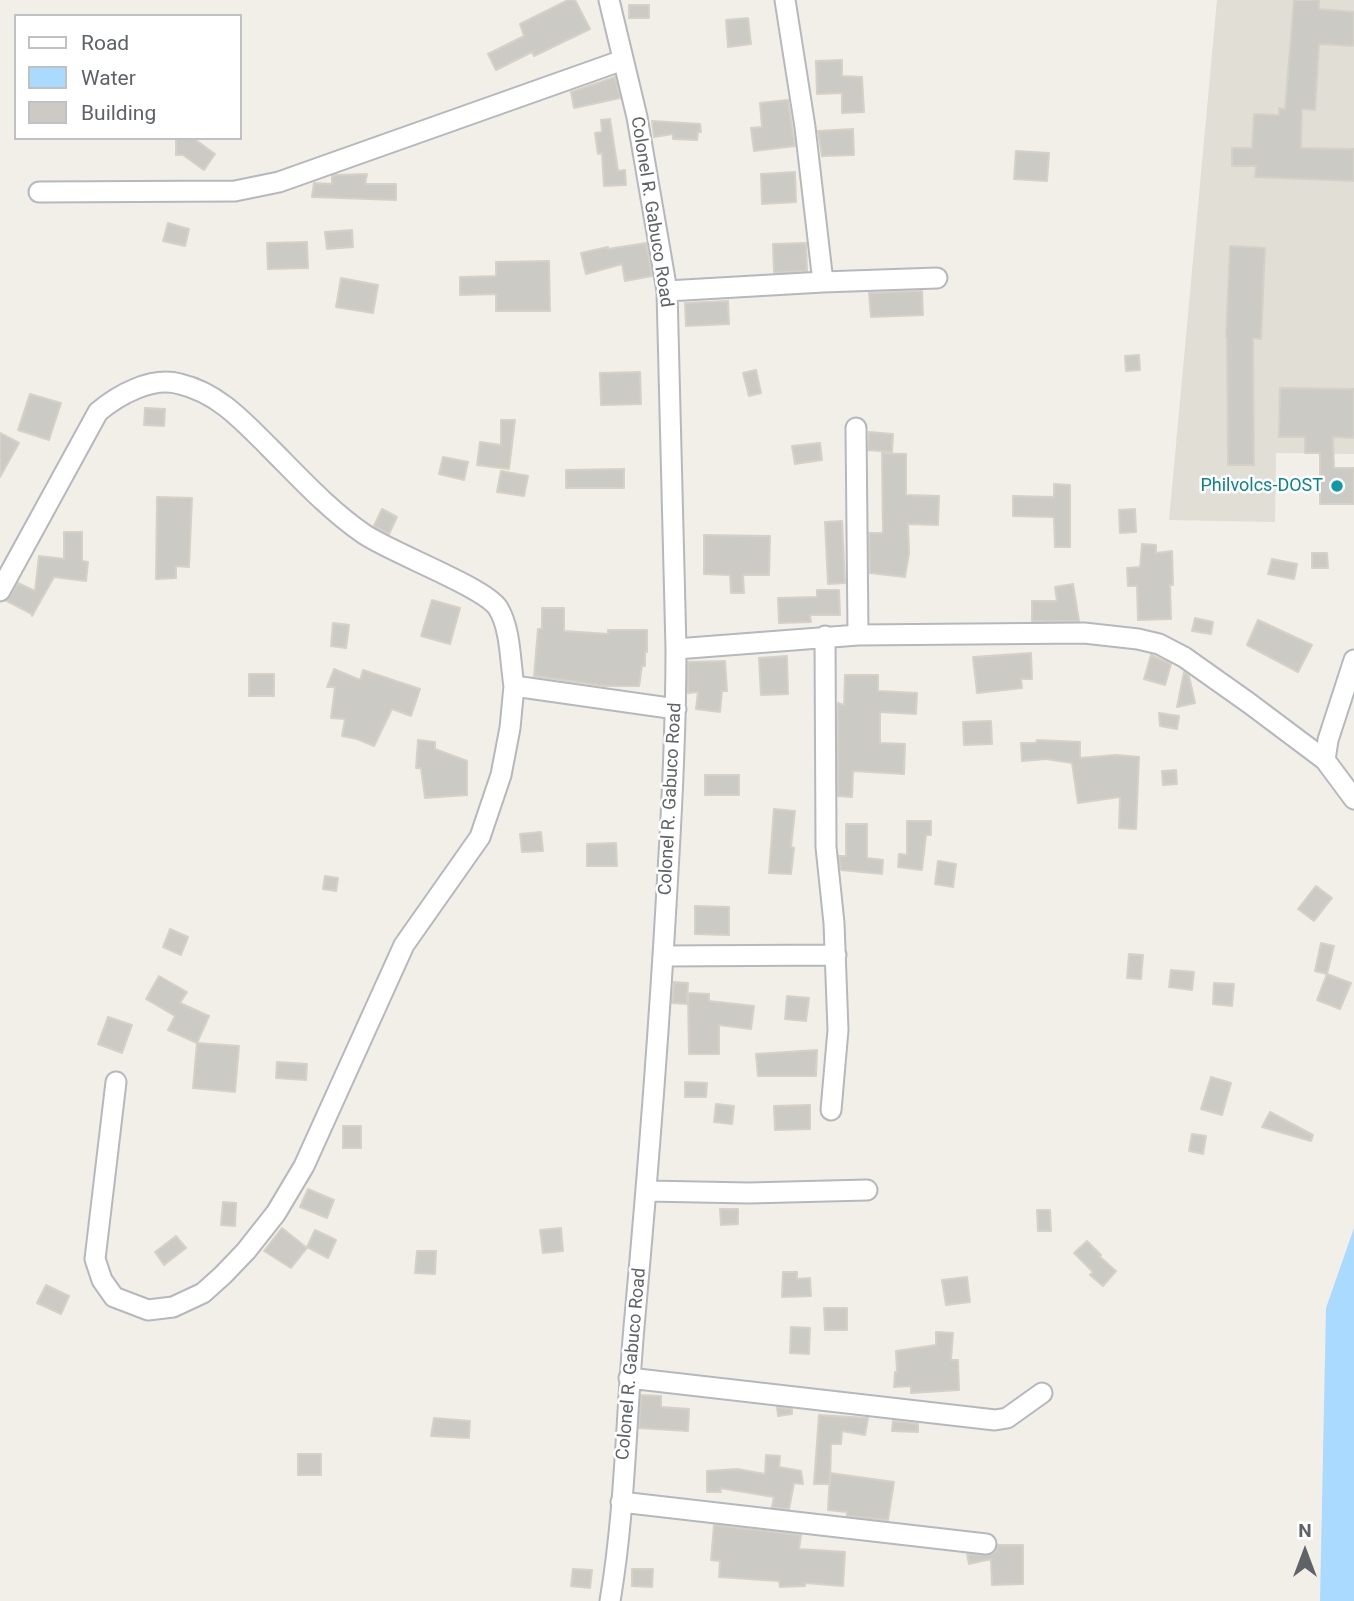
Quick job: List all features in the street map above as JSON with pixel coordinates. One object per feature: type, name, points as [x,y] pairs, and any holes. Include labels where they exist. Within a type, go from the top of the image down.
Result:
[{"type":"street","name":"Colonel R. Gabuco Road","points":[[610,0],[644,157],[667,291],[676,649],[676,709],[655,1107],[610,1601]]},
{"type":"street","points":[[785,0],[823,282]]},
{"type":"street","points":[[39,192],[235,191],[279,182],[623,60]]},
{"type":"street","points":[[667,291],[937,278]]},
{"type":"street","points":[[0,591],[98,412],[117,396],[153,385],[177,382],[201,390],[229,408],[311,488],[363,533],[399,554],[483,594],[497,607],[504,624],[514,686],[510,728],[501,775],[480,837],[404,945],[304,1166],[275,1213],[246,1251],[203,1293],[173,1307],[148,1310],[114,1297],[102,1280],[95,1259],[116,1082]]},
{"type":"street","points":[[856,428],[858,635]]},
{"type":"street","points":[[676,649],[858,635],[1084,633],[1159,644],[1184,657],[1325,760],[1354,799]]},
{"type":"street","points":[[825,636],[826,847],[836,955],[838,1030],[831,1110]]},
{"type":"street","points":[[1325,760],[1328,740],[1354,660]]},
{"type":"street","points":[[514,686],[676,709]]},
{"type":"street","points":[[664,956],[836,955]]},
{"type":"street","points":[[647,1191],[749,1193],[867,1190]]},
{"type":"street","points":[[629,1378],[995,1420],[1007,1418],[1042,1393]]},
{"type":"street","points":[[621,1502],[986,1544]]},
{"type":"shaded area","points":[[1217,0],[1354,0],[1354,454],[1276,453],[1275,522],[1169,520]]},
{"type":"water","points":[[1354,1228],[1354,1601],[1320,1601],[1326,1308]]},
{"type":"building","points":[[568,0],[575,0],[590,29],[534,56],[532,52],[496,70],[488,54],[524,36],[520,24]]},
{"type":"building","points":[[1294,0],[1319,0],[1319,9],[1354,12],[1354,46],[1319,44],[1315,110],[1302,109],[1301,148],[1354,149],[1354,181],[1255,177],[1256,166],[1232,166],[1232,148],[1252,148],[1254,114],[1279,115],[1279,108],[1285,109]]},
{"type":"building","points":[[629,5],[649,5],[649,18],[629,18]]},
{"type":"building","points":[[748,18],[751,44],[728,47],[726,20]]},
{"type":"building","points":[[842,60],[842,76],[862,77],[864,112],[842,113],[842,93],[817,94],[816,61]]},
{"type":"building","points":[[615,77],[620,98],[574,108],[571,92]]},
{"type":"building","points":[[788,100],[795,146],[754,151],[751,128],[762,127],[760,103]]},
{"type":"building","points":[[610,119],[618,171],[625,170],[626,185],[604,186],[602,153],[598,154],[595,133],[602,132],[601,120]]},
{"type":"building","points":[[652,121],[700,124],[701,132],[698,132],[697,140],[673,139],[673,134],[654,137]]},
{"type":"building","points":[[853,129],[854,155],[822,156],[818,131]]},
{"type":"building","points":[[176,140],[196,140],[215,154],[204,170],[183,155],[176,155]]},
{"type":"building","points":[[1016,151],[1049,153],[1047,181],[1014,179]]},
{"type":"building","points":[[795,172],[796,202],[762,204],[761,174]]},
{"type":"building","points":[[367,174],[365,184],[396,184],[396,200],[312,197],[314,183],[332,184],[332,176],[336,175]]},
{"type":"building","points":[[168,223],[189,229],[185,246],[163,241]]},
{"type":"building","points":[[352,230],[353,247],[327,249],[325,232]]},
{"type":"building","points":[[307,242],[308,268],[268,269],[267,243]]},
{"type":"building","points":[[646,243],[652,276],[625,281],[622,264],[586,274],[581,253]]},
{"type":"building","points":[[806,243],[807,271],[774,273],[773,244]]},
{"type":"building","points":[[1230,246],[1265,248],[1261,339],[1253,338],[1254,465],[1228,465],[1226,337]]},
{"type":"building","points":[[549,261],[550,311],[496,311],[496,294],[460,295],[460,277],[496,276],[496,262]]},
{"type":"building","points":[[341,278],[378,285],[373,313],[336,307]]},
{"type":"building","points":[[922,291],[923,315],[871,317],[869,293]]},
{"type":"building","points":[[728,301],[729,324],[686,326],[685,303]]},
{"type":"building","points":[[1139,355],[1140,370],[1126,371],[1125,356]]},
{"type":"building","points":[[756,370],[761,393],[749,396],[743,373]]},
{"type":"building","points":[[640,372],[641,404],[601,405],[600,373]]},
{"type":"building","points":[[1280,388],[1354,389],[1354,438],[1333,437],[1334,468],[1354,468],[1354,504],[1320,504],[1320,453],[1305,453],[1305,437],[1279,437]]},
{"type":"building","points":[[30,394],[61,403],[49,440],[18,430]]},
{"type":"building","points":[[145,408],[165,409],[164,426],[144,425]]},
{"type":"building","points":[[501,420],[515,420],[509,469],[477,465],[480,442],[501,445]]},
{"type":"building","points":[[869,432],[893,434],[892,452],[868,450]]},
{"type":"building","points":[[0,433],[19,443],[0,477]]},
{"type":"building","points":[[820,443],[822,460],[795,464],[792,446]]},
{"type":"building","points":[[882,453],[906,454],[906,495],[939,496],[938,525],[908,524],[909,553],[905,577],[870,573],[869,533],[883,533]]},
{"type":"building","points":[[443,457],[468,462],[464,480],[439,474]]},
{"type":"building","points":[[624,469],[624,488],[566,488],[566,470]]},
{"type":"building","points":[[501,471],[528,476],[524,496],[497,492]]},
{"type":"building","points":[[1054,484],[1070,485],[1070,547],[1055,547],[1054,517],[1013,516],[1013,496],[1054,497]]},
{"type":"building","points":[[157,497],[192,498],[189,567],[176,566],[176,578],[156,579]]},
{"type":"building","points":[[382,509],[397,517],[389,534],[374,526]]},
{"type":"building","points":[[1135,509],[1136,532],[1120,533],[1119,510]]},
{"type":"building","points":[[842,521],[845,583],[828,584],[825,522]]},
{"type":"building","points":[[64,532],[82,532],[82,561],[88,562],[86,581],[54,577],[32,616],[7,601],[18,583],[35,591],[39,556],[64,559]]},
{"type":"building","points":[[704,535],[770,536],[769,575],[743,575],[744,593],[731,593],[730,575],[704,574]]},
{"type":"building","points":[[1142,544],[1156,545],[1156,553],[1172,551],[1171,619],[1138,620],[1137,586],[1128,586],[1127,568],[1140,567]]},
{"type":"building","points":[[1312,553],[1327,553],[1328,568],[1312,568]]},
{"type":"building","points":[[1272,559],[1297,564],[1294,579],[1268,574]]},
{"type":"building","points":[[1073,584],[1079,621],[1032,621],[1032,601],[1057,601],[1055,587]]},
{"type":"building","points":[[817,590],[839,590],[840,615],[810,615],[811,622],[779,623],[778,598],[817,597]]},
{"type":"building","points":[[432,600],[460,608],[450,644],[421,636]]},
{"type":"building","points":[[542,608],[564,608],[564,631],[608,634],[608,630],[647,630],[645,666],[642,666],[639,686],[605,686],[534,676],[538,629],[542,629]]},
{"type":"building","points":[[1195,618],[1213,622],[1211,634],[1192,631]]},
{"type":"building","points":[[1258,620],[1312,645],[1298,672],[1247,645]]},
{"type":"building","points":[[333,623],[349,625],[346,648],[331,646]]},
{"type":"building","points":[[1031,653],[1032,679],[1021,679],[1022,688],[977,693],[973,657]]},
{"type":"building","points":[[1151,655],[1171,664],[1165,685],[1144,679]]},
{"type":"building","points":[[787,656],[788,694],[761,695],[759,658]]},
{"type":"building","points":[[725,661],[727,691],[722,691],[720,712],[696,709],[698,692],[688,693],[688,662]]},
{"type":"building","points":[[334,669],[360,680],[363,670],[420,689],[411,716],[392,709],[374,746],[342,736],[345,719],[331,718],[335,687],[327,687]]},
{"type":"building","points":[[1184,672],[1189,676],[1195,703],[1177,707]]},
{"type":"building","points":[[249,674],[274,674],[274,696],[249,696]]},
{"type":"building","points":[[845,675],[878,675],[878,691],[917,693],[916,714],[880,712],[880,743],[905,744],[904,774],[853,771],[852,797],[838,796],[838,703],[844,705]]},
{"type":"building","points":[[1159,713],[1179,716],[1177,729],[1160,726]]},
{"type":"building","points":[[991,721],[992,744],[964,745],[963,722]]},
{"type":"building","points":[[418,740],[435,742],[435,749],[467,761],[467,795],[425,798],[421,768],[416,768]]},
{"type":"building","points":[[1037,740],[1080,742],[1080,758],[1116,755],[1139,757],[1136,829],[1119,828],[1120,797],[1078,803],[1072,763],[1046,759],[1022,761],[1021,743],[1036,743]]},
{"type":"building","points":[[1176,770],[1177,784],[1163,785],[1162,771]]},
{"type":"building","points":[[705,775],[739,775],[739,795],[705,795]]},
{"type":"building","points":[[774,809],[795,811],[791,874],[769,873]]},
{"type":"building","points":[[907,821],[931,821],[931,835],[926,835],[922,870],[898,867],[899,854],[907,855]]},
{"type":"building","points":[[846,824],[867,824],[867,858],[883,860],[882,874],[841,870],[839,856],[846,856]]},
{"type":"building","points":[[541,832],[543,851],[522,852],[520,834]]},
{"type":"building","points":[[616,843],[617,866],[587,866],[587,844]]},
{"type":"building","points":[[938,861],[956,864],[953,887],[935,884]]},
{"type":"building","points":[[325,876],[338,878],[336,891],[323,889]]},
{"type":"building","points":[[1316,886],[1332,898],[1314,921],[1298,909]]},
{"type":"building","points":[[695,906],[729,907],[729,935],[695,934]]},
{"type":"building","points":[[170,929],[188,937],[181,955],[163,947]]},
{"type":"building","points":[[1321,943],[1334,946],[1327,974],[1315,971]]},
{"type":"building","points":[[1129,954],[1143,955],[1141,979],[1127,978]]},
{"type":"building","points":[[1171,970],[1194,972],[1192,990],[1169,987]]},
{"type":"building","points":[[1327,974],[1351,983],[1340,1009],[1317,1000]]},
{"type":"building","points":[[159,976],[187,992],[180,1003],[209,1016],[197,1043],[168,1030],[175,1016],[146,999]]},
{"type":"building","points":[[674,982],[688,983],[687,1004],[672,1003]]},
{"type":"building","points":[[1214,983],[1234,984],[1232,1006],[1213,1004]]},
{"type":"building","points":[[688,993],[709,994],[709,1001],[754,1006],[751,1029],[719,1025],[719,1054],[689,1054]]},
{"type":"building","points":[[787,996],[809,998],[806,1021],[785,1019]]},
{"type":"building","points":[[108,1017],[132,1025],[122,1053],[98,1044]]},
{"type":"building","points":[[197,1043],[239,1046],[235,1092],[193,1088]]},
{"type":"building","points":[[817,1050],[816,1076],[758,1076],[756,1054]]},
{"type":"building","points":[[277,1062],[307,1064],[306,1080],[276,1078]]},
{"type":"building","points":[[1211,1077],[1231,1083],[1222,1115],[1201,1109]]},
{"type":"building","points":[[685,1082],[707,1083],[706,1097],[685,1097]]},
{"type":"building","points":[[716,1104],[734,1106],[732,1124],[714,1122]]},
{"type":"building","points":[[810,1105],[810,1129],[775,1130],[774,1106]]},
{"type":"building","points":[[1270,1112],[1313,1135],[1311,1141],[1262,1127]]},
{"type":"building","points":[[343,1126],[361,1126],[361,1148],[343,1148]]},
{"type":"building","points":[[1192,1134],[1206,1136],[1203,1154],[1189,1151]]},
{"type":"building","points":[[308,1189],[334,1200],[327,1218],[300,1207]]},
{"type":"building","points":[[223,1202],[236,1203],[235,1226],[221,1225]]},
{"type":"building","points":[[720,1209],[738,1209],[738,1224],[721,1225]]},
{"type":"building","points":[[1037,1210],[1050,1210],[1051,1231],[1038,1231]]},
{"type":"building","points":[[282,1228],[307,1248],[291,1268],[264,1251]]},
{"type":"building","points":[[561,1228],[563,1251],[543,1253],[540,1230]]},
{"type":"building","points":[[315,1230],[336,1240],[328,1258],[307,1247]]},
{"type":"building","points":[[176,1236],[186,1248],[164,1265],[155,1252]]},
{"type":"building","points":[[1087,1241],[1116,1271],[1103,1286],[1090,1275],[1093,1272],[1074,1253]]},
{"type":"building","points":[[417,1251],[436,1251],[435,1274],[415,1273]]},
{"type":"building","points":[[783,1272],[797,1272],[797,1279],[810,1278],[811,1296],[782,1297]]},
{"type":"building","points":[[967,1277],[970,1302],[946,1305],[942,1280]]},
{"type":"building","points":[[46,1285],[69,1296],[61,1314],[37,1303]]},
{"type":"building","points":[[824,1308],[847,1308],[847,1330],[825,1330]]},
{"type":"building","points":[[791,1327],[810,1328],[809,1354],[790,1353]]},
{"type":"building","points":[[936,1332],[953,1333],[951,1360],[958,1360],[959,1390],[911,1393],[911,1386],[894,1387],[897,1372],[896,1351],[936,1345]]},
{"type":"building","points":[[641,1395],[661,1396],[661,1407],[689,1409],[688,1431],[639,1428]]},
{"type":"building","points":[[777,1407],[792,1409],[792,1414],[778,1416]]},
{"type":"building","points":[[819,1415],[868,1418],[865,1435],[842,1431],[841,1444],[831,1444],[830,1484],[814,1484]]},
{"type":"building","points":[[434,1418],[470,1421],[469,1438],[431,1436]]},
{"type":"building","points":[[893,1421],[918,1424],[918,1432],[892,1431]]},
{"type":"building","points":[[298,1454],[321,1454],[321,1475],[298,1475]]},
{"type":"building","points":[[766,1455],[780,1456],[779,1467],[801,1471],[803,1484],[794,1483],[789,1509],[772,1507],[774,1497],[720,1488],[721,1492],[707,1492],[707,1471],[737,1469],[765,1474]]},
{"type":"building","points":[[830,1473],[894,1482],[888,1520],[847,1516],[847,1512],[828,1510]]},
{"type":"building","points":[[714,1525],[801,1535],[799,1549],[845,1552],[843,1586],[805,1583],[805,1586],[780,1587],[779,1581],[719,1577],[720,1561],[711,1560]]},
{"type":"building","points":[[998,1545],[1023,1545],[1023,1584],[992,1585],[991,1559],[969,1564],[967,1554],[990,1555]]},
{"type":"building","points":[[573,1569],[592,1570],[590,1588],[571,1586]]},
{"type":"building","points":[[632,1569],[653,1569],[652,1587],[632,1586]]},
{"type":"place","name":"Philvolcs-DOST","points":[[1337,486]]}]
